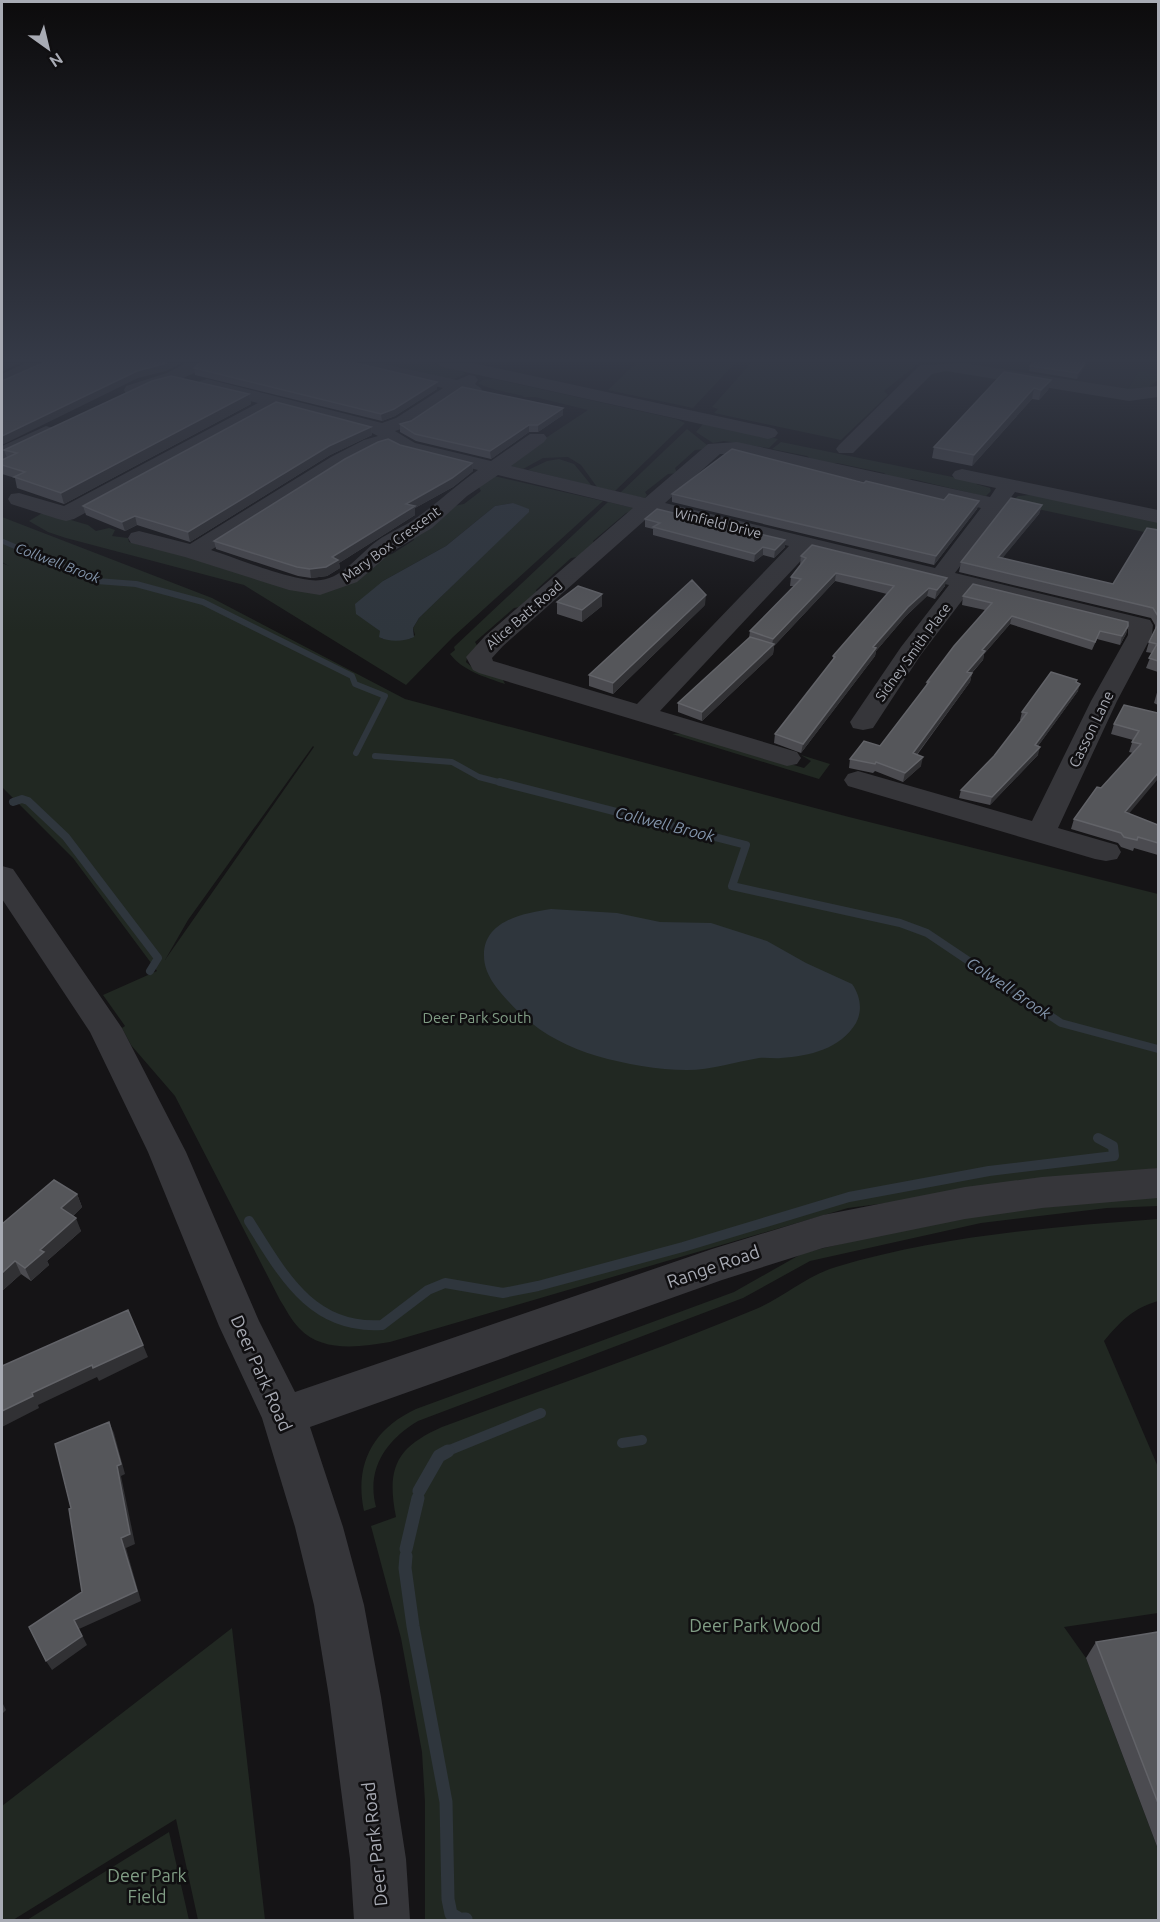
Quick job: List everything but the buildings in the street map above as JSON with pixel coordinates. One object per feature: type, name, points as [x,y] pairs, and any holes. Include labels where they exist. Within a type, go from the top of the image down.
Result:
[{"type":"street","points":[[66,514],[180,453]]},
{"type":"street","points":[[193,552],[353,453]]},
{"type":"street","name":"Winfield Drive","points":[[431,453],[964,582],[1153,616]]},
{"type":"street","name":"Mary Box Crescent","points":[[139,538],[307,587],[327,586],[349,577],[386,546],[424,523],[445,504],[516,453]]},
{"type":"street","points":[[650,506],[709,453]]},
{"type":"street","points":[[751,453],[994,505]]},
{"type":"street","points":[[863,453],[869,454]]},
{"type":"street","points":[[939,470],[1158,516]]},
{"type":"street","points":[[941,576],[1010,485]]},
{"type":"street","points":[[11,495],[92,523]]},
{"type":"street","name":"Alice Batt Road","points":[[650,506],[494,641],[479,657],[482,665],[787,758]]},
{"type":"street","points":[[642,714],[804,544]]},
{"type":"street","name":"Sidney Smith Place","points":[[863,722],[910,652],[964,582]]},
{"type":"street","name":"Casson Lane","points":[[1041,833],[1115,703],[1140,635],[1153,616]]},
{"type":"street","points":[[858,780],[1106,852]]},
{"type":"street","name":"Deer Park Road","points":[[2,876],[105,1028],[167,1152],[240,1326],[284,1416],[319,1527],[339,1605],[355,1697],[378,1859],[382,1920]]},
{"type":"street","name":"Range Road","points":[[284,1416],[402,1372],[785,1242],[903,1214],[983,1200],[1071,1188],[1158,1183]]},
{"type":"green space","points":[[524,453],[654,453],[615,491],[597,487],[581,465],[568,457],[543,458],[523,469],[505,465]]},
{"type":"green space","points":[[662,453],[692,453],[675,468],[677,473],[668,474],[645,492],[647,495],[645,498],[620,493]]},
{"type":"green space","points":[[790,453],[833,453],[977,482],[976,484],[990,488],[991,491],[986,496],[979,495],[912,479],[897,479],[884,473],[837,463],[829,464],[812,460],[807,456]]},
{"type":"green space","points":[[559,459],[574,464],[592,486],[528,470],[547,461]]},
{"type":"green space","points":[[494,476],[603,501],[453,637],[406,685],[244,585],[66,538],[48,532],[29,521],[44,512],[88,525],[96,531],[109,528],[115,530],[112,536],[128,538],[129,542],[154,549],[164,548],[306,591],[378,558],[392,554],[414,540],[412,534],[449,507],[464,504],[481,491],[478,485]],"holes":[[[513,503],[528,512],[419,618],[413,628],[415,635],[410,639],[382,639],[380,631],[375,626],[383,581],[446,546],[495,506]]]},
{"type":"green space","points":[[1018,496],[1063,499],[1158,520],[1158,535],[1010,503]]},
{"type":"green space","points":[[608,502],[638,509],[626,513],[593,541],[595,545],[582,556],[571,558],[536,590],[538,595],[525,606],[514,608],[475,642],[478,647],[468,655],[466,662],[474,669],[502,678],[505,684],[475,673],[455,660],[450,654],[455,650],[454,647]]},
{"type":"green space","name":"Deer Park South","points":[[2,517],[212,598],[405,699],[849,817],[1158,894],[1158,1168],[848,1208],[390,1342],[342,1346],[330,1345],[308,1336],[296,1325],[280,1300],[175,1096],[131,1045],[122,1028],[125,1026],[103,995],[157,971],[73,858],[2,787],[2,563],[9,566],[2,562]],"holes":[[[314,747],[165,960],[188,920]]]},
{"type":"green space","points":[[686,733],[804,768],[811,761],[801,755],[830,764],[819,779],[672,734]]},
{"type":"green space","points":[[1158,1197],[1158,1206],[1107,1208],[981,1223],[810,1261],[743,1298],[418,1421],[397,1437],[381,1457],[374,1480],[376,1507],[364,1511],[362,1478],[370,1450],[388,1427],[401,1417],[416,1409],[734,1292],[803,1253],[908,1228],[976,1215]]},
{"type":"green space","name":"Deer Park Wood","points":[[1158,1219],[1158,1301],[1128,1316],[1104,1341],[1158,1467],[1158,1613],[1064,1627],[1086,1658],[1158,1849],[1158,1920],[425,1920],[425,1802],[422,1752],[401,1638],[371,1526],[396,1517],[393,1500],[394,1472],[398,1461],[414,1442],[442,1427],[639,1355],[756,1309],[836,1267],[875,1256],[955,1240]]},
{"type":"green space","points":[[232,1628],[265,1920],[198,1920],[176,1819],[13,1920],[2,1920],[2,1806]]},
{"type":"green space","name":"Deer Park Field","points":[[169,1832],[189,1920],[27,1920]]},
{"type":"shaded area","points":[[513,503],[529,509],[529,512],[419,618],[413,628],[414,637],[401,641],[383,639],[379,637],[380,631],[356,614],[355,604],[383,581],[446,546],[495,506]]},
{"type":"shaded area","points":[[551,909],[617,913],[660,922],[711,923],[767,941],[806,963],[852,984],[860,1003],[858,1018],[842,1039],[823,1050],[792,1057],[759,1058],[705,1069],[653,1068],[619,1062],[584,1052],[549,1035],[518,1012],[504,997],[486,969],[484,956],[486,944],[490,934],[498,926],[518,916]]},
{"type":"waterway","name":"Collwell Brook","points":[[2,541],[23,550]]},
{"type":"waterway","name":"Collwell Brook","points":[[19,548],[97,581],[136,584],[203,602],[352,676],[355,684],[385,696],[356,753]]},
{"type":"waterway","name":"Collwell Brook","points":[[375,756],[452,762],[479,777],[506,784]]},
{"type":"waterway","name":"Collwell Brook","points":[[500,782],[746,845],[732,886],[900,923],[927,933],[1061,1023],[1158,1049]]},
{"type":"waterway","points":[[13,802],[22,799],[28,801],[66,837],[158,958],[150,971]]},
{"type":"waterway","points":[[249,1221],[287,1278],[317,1308],[336,1318],[357,1324],[382,1325],[428,1290],[445,1283],[503,1293],[538,1286],[683,1247],[849,1197],[989,1171],[1114,1156],[1113,1146],[1098,1138]]},
{"type":"waterway","points":[[445,1452],[541,1413]]},
{"type":"waterway","points":[[622,1443],[642,1440]]},
{"type":"waterway","points":[[419,1491],[439,1456],[448,1451]]},
{"type":"waterway","points":[[406,1549],[418,1498]]},
{"type":"waterway","points":[[406,1556],[405,1568],[413,1626],[446,1802],[448,1899],[451,1914],[458,1918]]},
{"type":"water label","name":"Colwell Brook","points":[[1009,988]]}]
